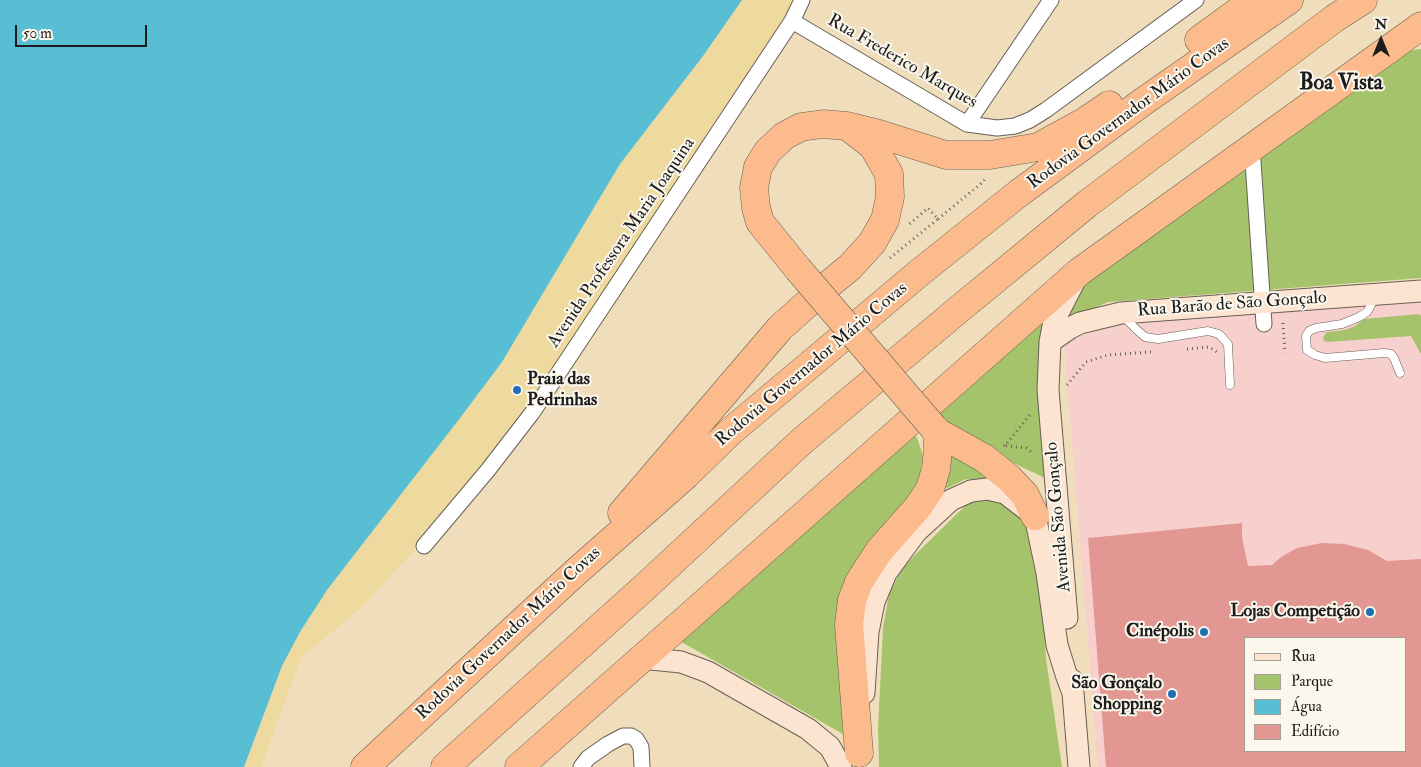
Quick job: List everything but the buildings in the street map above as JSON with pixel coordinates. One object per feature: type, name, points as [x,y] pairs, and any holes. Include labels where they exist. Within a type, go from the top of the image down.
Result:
[{"type":"highway","points":[[1035,516],[1024,495],[1009,478],[984,458],[935,429],[760,222],[756,208],[754,188],[758,167],[768,151],[784,136],[801,127],[823,124],[848,126],[876,133],[946,155],[990,155],[1038,147],[1084,122],[1254,0]]},
{"type":"highway","name":"Rodovia Governador Mário Covas","points":[[365,767],[577,571],[686,475],[730,432],[927,267],[1019,193],[1144,101],[1289,0]]},
{"type":"highway","points":[[445,767],[646,586],[802,441],[950,316],[1087,204],[1335,18],[1363,0]]},
{"type":"highway","points":[[520,767],[1078,272],[1418,31]]},
{"type":"highway","points":[[577,571],[632,501],[780,328],[850,267],[872,243],[885,220],[890,197],[889,174],[873,146],[848,126]]},
{"type":"highway","points":[[853,762],[848,625],[852,600],[859,582],[879,551],[918,507],[930,489],[936,469],[938,450],[935,429]]},
{"type":"main road","name":"Avenida São Gonçalo","points":[[1078,272],[1054,321],[1050,342],[1048,390],[1079,767]]},
{"type":"main road","name":"Rua Barão de São Gonçalo","points":[[1050,342],[1080,323],[1121,313],[1421,290]]},
{"type":"main road","points":[[641,658],[681,662],[708,672],[808,729],[830,747],[853,762],[868,632],[874,602],[886,573],[916,532],[951,500],[971,490],[987,489],[1005,493],[1035,516],[1047,573],[1057,645],[1073,693]]},
{"type":"street","name":"Avenida Professora Maria Joaquina","points":[[424,546],[488,470],[532,413],[792,21],[802,0]]},
{"type":"street","points":[[968,124],[1051,0]]},
{"type":"street","name":"Rua Frederico Marques","points":[[792,21],[968,124],[998,128],[1015,126],[1030,120],[1046,110],[1196,0]]},
{"type":"street","points":[[1252,147],[1264,324]]},
{"type":"street","points":[[582,767],[588,758],[623,736],[631,736],[641,746],[642,767]]},
{"type":"lane","points":[[1373,294],[1371,305],[1367,312],[1360,317],[1342,324],[1309,331],[1306,336],[1307,350],[1325,358],[1384,352],[1391,354],[1400,373]]},
{"type":"lane","points":[[1121,313],[1145,337],[1158,339],[1208,331],[1219,334],[1228,344],[1230,385]]},
{"type":"path","points":[[927,228],[983,182],[988,172],[990,155]]},
{"type":"path","points":[[919,215],[928,208],[938,219]]},
{"type":"path","points":[[1283,323],[1285,353]]},
{"type":"path","points":[[1183,349],[1209,347],[1229,358]]},
{"type":"path","points":[[1050,414],[1068,384],[1086,362],[1108,355],[1157,351]]},
{"type":"path","points":[[1005,446],[1048,390]]},
{"type":"path","points":[[996,442],[1005,446],[1026,448],[1055,474]]},
{"type":"shaded area","points":[[1421,293],[1421,767],[1098,767],[1063,328]]},
{"type":"green space","points":[[1421,49],[1421,278],[1108,302],[1064,322],[1085,279],[1400,52]]},
{"type":"green space","points":[[1049,310],[1041,344],[1038,376],[1045,478],[986,450],[934,414]]},
{"type":"green space","points":[[1419,314],[1421,316],[1421,354],[1411,336],[1324,341],[1323,337],[1327,332],[1345,330],[1355,326],[1364,319]]},
{"type":"green space","points":[[911,431],[917,438],[923,455],[919,483],[844,584],[855,741],[678,640]]},
{"type":"green space","points":[[943,446],[994,473],[991,481],[966,479],[943,490]]},
{"type":"green space","points":[[987,496],[1027,516],[1042,588],[1046,659],[1062,767],[879,767],[878,729],[883,628],[889,594],[902,568],[970,501]]},
{"type":"sand","name":"Praia das Pedrinhas","points":[[742,0],[805,0],[531,423],[362,607],[301,658],[261,767],[244,767],[282,666],[300,632],[327,590],[502,362],[620,164],[703,56]]},
{"type":"water","points":[[0,0],[742,0],[703,56],[620,164],[502,362],[327,590],[300,632],[282,666],[244,767],[0,767]]},
{"type":"place","name":"Praia das Pedrinhas","points":[[517,390]]},
{"type":"place","name":"Lojas Competição","points":[[1370,612]]},
{"type":"place","name":"Cinépolis","points":[[1204,632]]},
{"type":"place","name":"São Gonçalo Shopping","points":[[1172,694]]},
{"type":"district","name":"Boa Vista","points":[[1341,84]]}]
